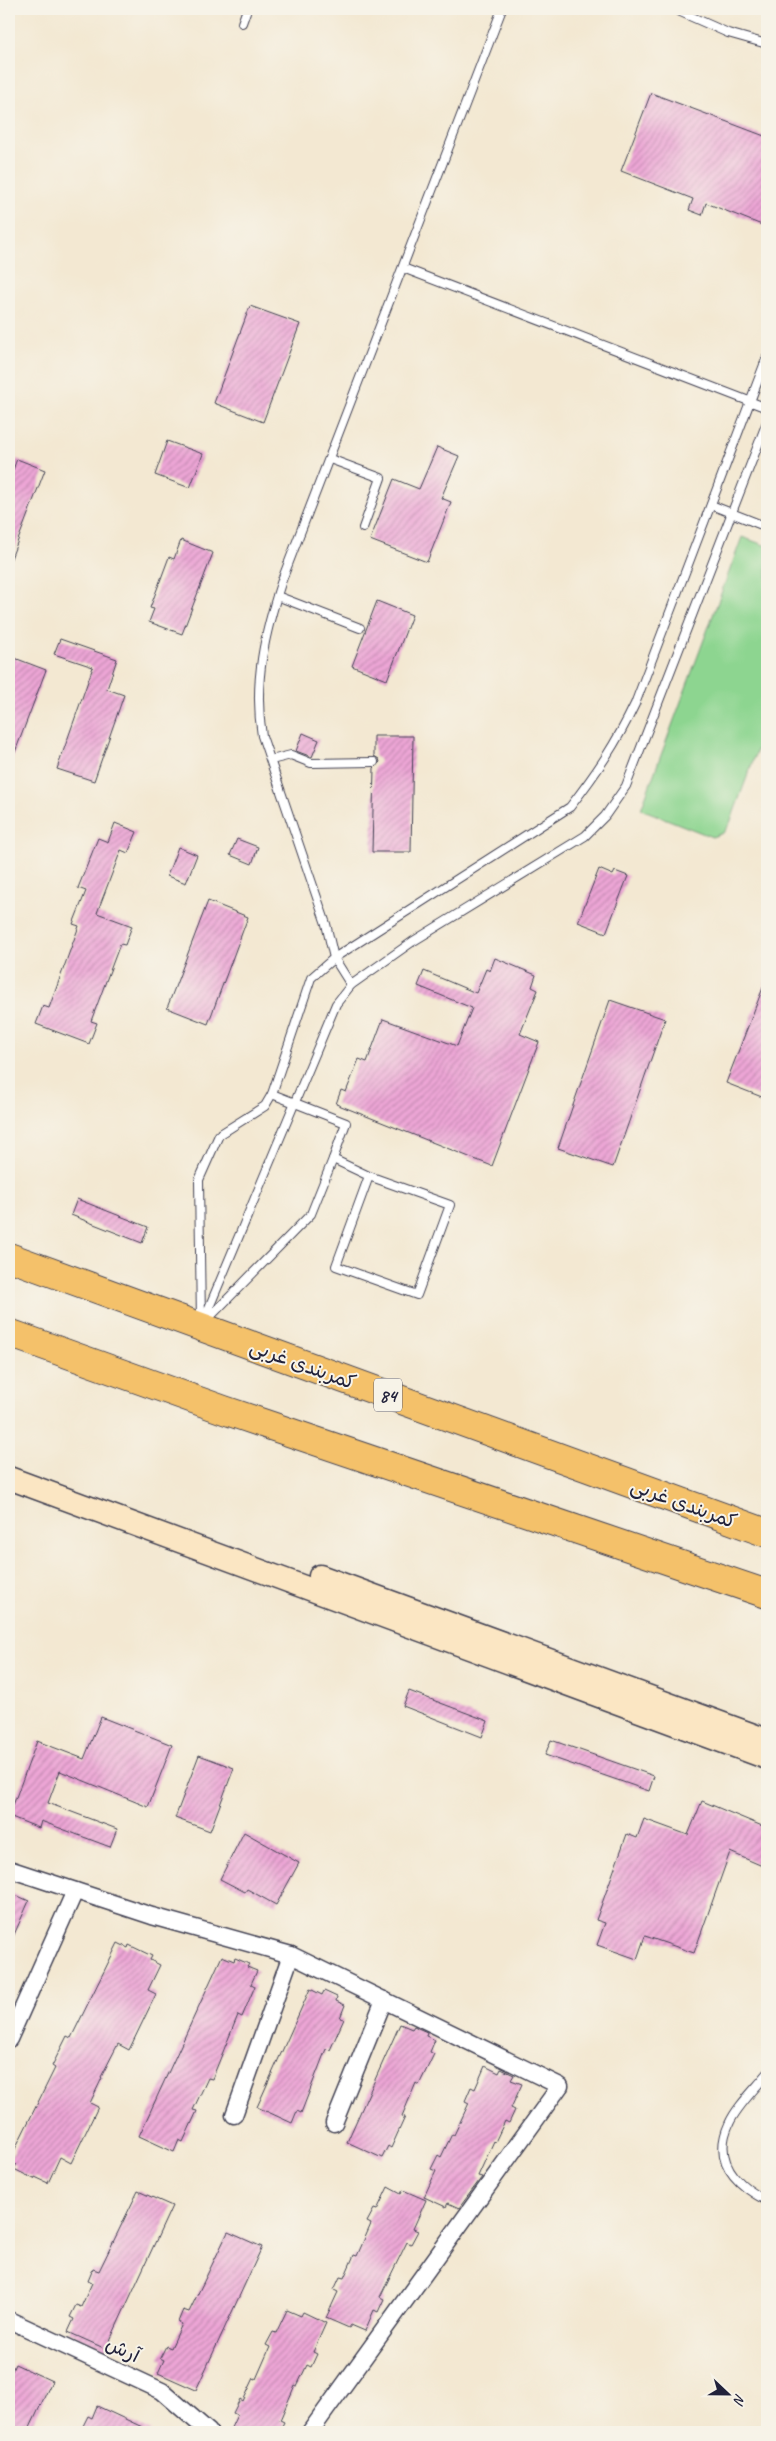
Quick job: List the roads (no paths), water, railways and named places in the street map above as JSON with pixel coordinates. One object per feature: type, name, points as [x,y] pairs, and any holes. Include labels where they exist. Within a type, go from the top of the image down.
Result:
[{"type":"highway","name":"کمربندی غربی","points":[[9,1257],[767,1533]]},
{"type":"highway","points":[[9,1332],[224,1410],[767,1594]]},
{"type":"street","points":[[9,1462],[767,1740]]},
{"type":"street","points":[[9,1478],[767,1758]]},
{"type":"street","points":[[9,1868],[152,1916],[291,1955],[560,2086],[310,2432]]},
{"type":"street","points":[[9,2039],[75,1891]]},
{"type":"street","points":[[234,2115],[291,1955]]},
{"type":"street","points":[[334,2123],[384,2000]]},
{"type":"street","name":"آرش","points":[[9,2320],[162,2391],[210,2432]]},
{"type":"lane","points":[[242,24],[247,9]]},
{"type":"lane","points":[[351,985],[334,958],[326,924],[262,736],[258,708],[267,628],[277,596],[502,9]]},
{"type":"lane","points":[[674,9],[728,33],[767,44]]},
{"type":"lane","points":[[402,268],[767,408]]},
{"type":"lane","points":[[201,1327],[199,1180],[219,1135],[265,1106],[272,1094],[311,978],[334,958],[570,806],[616,743],[635,704],[767,357]]},
{"type":"lane","points":[[201,1327],[293,1102],[336,1004],[351,985],[412,942],[586,836],[605,816],[626,786],[767,422]]},
{"type":"lane","points":[[330,459],[381,478],[363,528]]},
{"type":"lane","points":[[711,505],[767,527]]},
{"type":"lane","points":[[277,596],[360,628]]},
{"type":"lane","points":[[271,760],[291,755],[311,763],[374,762]]},
{"type":"lane","points":[[201,1327],[311,1214],[346,1123],[272,1094]]},
{"type":"lane","points":[[333,1159],[369,1176],[450,1206],[417,1295],[336,1266],[369,1176]]},
{"type":"lane","points":[[767,2074],[729,2124],[723,2152],[732,2176],[752,2193],[767,2201]]}]
